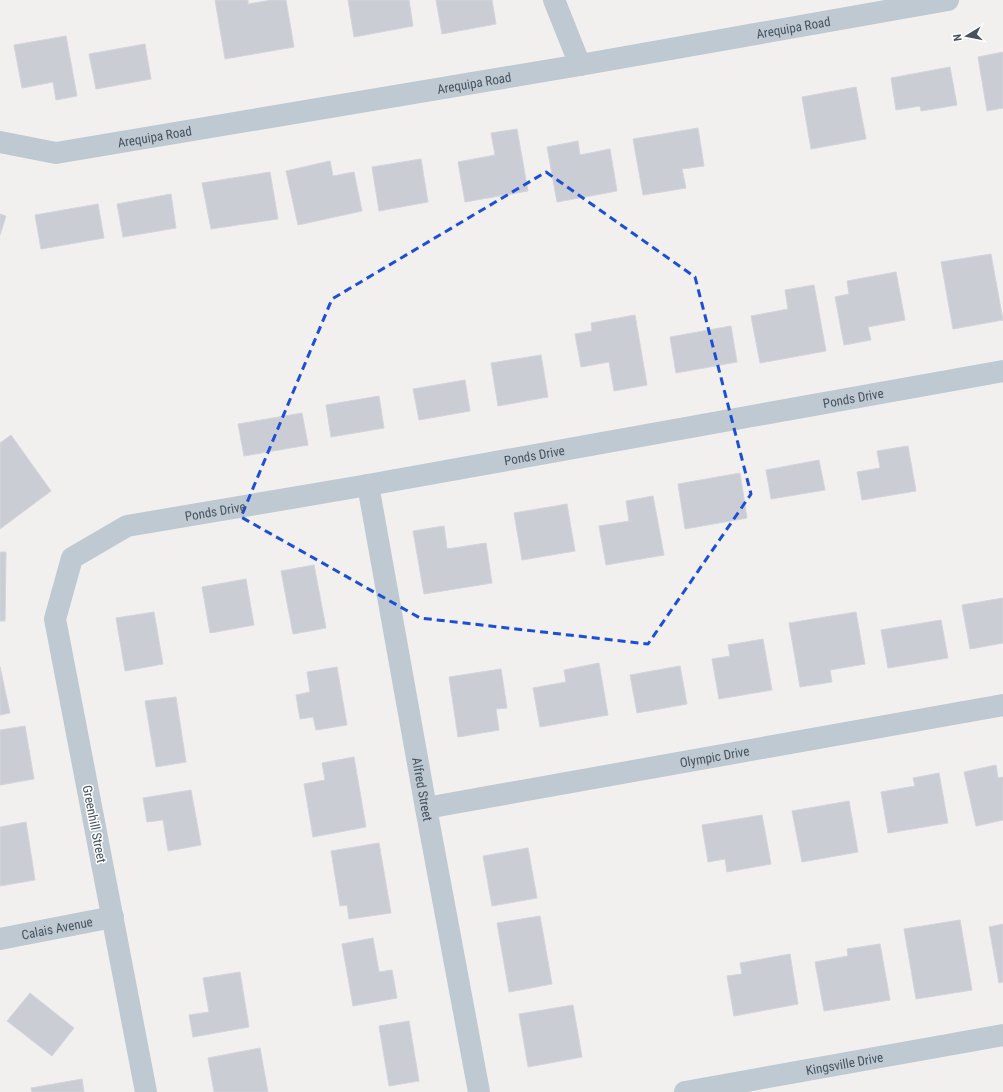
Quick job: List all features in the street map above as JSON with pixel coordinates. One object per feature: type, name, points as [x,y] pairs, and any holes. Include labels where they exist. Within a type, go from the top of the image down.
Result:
[{"type":"street","points":[[554,0],[580,65]]},
{"type":"street","name":"Arequipa Road","points":[[0,142],[56,153],[580,65],[895,4],[948,0]]},
{"type":"street","name":"Ponds Drive","points":[[72,558],[127,526],[368,485],[1003,371]]},
{"type":"street","name":"Alfred Street","points":[[368,485],[479,1092]]},
{"type":"street","name":"Greenhill Street","points":[[72,558],[55,619],[146,1092]]},
{"type":"street","name":"Olympic Drive","points":[[426,808],[1003,705]]},
{"type":"street","name":"Calais Avenue","points":[[0,939],[113,917]]},
{"type":"street","name":"Kingsville Drive","points":[[685,1092],[1003,1035]]},
{"type":"highlighted area","points":[[546,172],[695,277],[751,494],[648,644],[420,618],[241,517],[332,299]]},
{"type":"building","points":[[215,0],[248,0],[248,4],[272,0],[286,0],[294,47],[225,59]]},
{"type":"building","points":[[348,0],[409,0],[413,26],[354,37]]},
{"type":"building","points":[[436,0],[492,0],[496,24],[442,34]]},
{"type":"building","points":[[66,36],[77,96],[56,100],[53,82],[22,88],[14,45]]},
{"type":"building","points":[[145,44],[151,79],[96,89],[89,54]]},
{"type":"building","points":[[1003,52],[1003,108],[987,111],[978,57]]},
{"type":"building","points":[[950,67],[957,105],[921,111],[920,106],[896,110],[891,78]]},
{"type":"building","points":[[856,87],[866,139],[811,149],[802,97]]},
{"type":"building","points":[[698,128],[704,166],[682,169],[686,188],[643,195],[633,139]]},
{"type":"building","points":[[517,129],[528,191],[465,202],[458,162],[495,155],[491,133]]},
{"type":"building","points":[[578,141],[580,155],[610,149],[617,191],[557,202],[547,147]]},
{"type":"building","points":[[421,159],[428,202],[379,211],[372,167]]},
{"type":"building","points":[[330,161],[333,176],[354,172],[362,211],[298,225],[286,171]]},
{"type":"building","points":[[270,172],[278,219],[211,229],[202,183]]},
{"type":"building","points":[[171,194],[176,228],[123,237],[117,204]]},
{"type":"building","points":[[98,204],[104,238],[41,249],[35,215]]},
{"type":"building","points":[[0,214],[6,216],[0,235]]},
{"type":"building","points":[[991,254],[1003,320],[953,329],[941,262]]},
{"type":"building","points":[[896,272],[905,320],[868,327],[871,340],[844,345],[835,297],[849,294],[847,281]]},
{"type":"building","points":[[814,285],[826,351],[760,363],[751,316],[788,309],[785,290]]},
{"type":"building","points":[[635,315],[647,385],[614,391],[609,362],[581,367],[575,334],[592,331],[591,323]]},
{"type":"building","points":[[731,326],[737,362],[676,373],[670,337]]},
{"type":"building","points":[[541,355],[548,397],[498,406],[491,363]]},
{"type":"building","points":[[465,380],[470,411],[419,420],[413,389]]},
{"type":"building","points":[[379,396],[384,428],[331,437],[326,405]]},
{"type":"building","points":[[302,413],[308,445],[244,456],[238,424]]},
{"type":"building","points":[[11,435],[51,491],[0,529],[0,443]]},
{"type":"building","points":[[908,446],[916,491],[862,500],[857,472],[880,468],[877,451]]},
{"type":"building","points":[[819,460],[825,490],[771,499],[766,470]]},
{"type":"building","points":[[740,473],[747,518],[685,529],[678,484]]},
{"type":"building","points":[[653,496],[664,555],[606,565],[599,526],[629,521],[626,501]]},
{"type":"building","points":[[567,504],[575,551],[522,560],[514,513]]},
{"type":"building","points":[[444,526],[447,549],[486,543],[492,583],[424,594],[413,531]]},
{"type":"building","points":[[0,552],[6,552],[5,621],[0,621]]},
{"type":"building","points":[[314,565],[326,628],[293,634],[281,571]]},
{"type":"building","points":[[246,579],[254,625],[210,633],[202,587]]},
{"type":"building","points":[[1003,598],[1003,643],[970,649],[962,605]]},
{"type":"building","points":[[154,612],[163,664],[125,671],[116,618]]},
{"type":"building","points":[[856,612],[865,664],[830,670],[832,682],[800,687],[789,623]]},
{"type":"building","points":[[941,620],[948,658],[888,668],[881,630]]},
{"type":"building","points":[[763,639],[772,690],[719,699],[712,659],[730,656],[728,645]]},
{"type":"building","points":[[599,663],[608,715],[540,727],[533,688],[566,682],[564,670]]},
{"type":"building","points":[[680,666],[687,704],[637,713],[630,675]]},
{"type":"building","points":[[0,667],[10,713],[0,715]]},
{"type":"building","points":[[337,667],[347,725],[316,730],[313,717],[300,719],[296,695],[310,692],[307,672]]},
{"type":"building","points":[[501,669],[507,708],[496,709],[499,730],[458,737],[449,677]]},
{"type":"building","points":[[176,697],[186,762],[156,767],[145,701]]},
{"type":"building","points":[[25,726],[34,779],[0,785],[0,730]]},
{"type":"building","points":[[354,757],[366,827],[313,837],[304,784],[325,780],[322,763]]},
{"type":"building","points":[[996,765],[998,778],[1003,777],[1003,820],[976,826],[964,772]]},
{"type":"building","points":[[939,773],[948,823],[888,833],[881,792],[915,786],[913,778]]},
{"type":"building","points":[[191,790],[201,845],[168,851],[163,820],[147,822],[143,798]]},
{"type":"building","points":[[849,801],[858,852],[802,862],[792,811]]},
{"type":"building","points":[[762,815],[771,864],[727,872],[725,859],[708,862],[702,825]]},
{"type":"building","points":[[26,822],[35,880],[0,886],[0,827]]},
{"type":"building","points":[[379,843],[391,913],[349,919],[347,905],[340,906],[331,851]]},
{"type":"building","points":[[528,848],[537,898],[492,906],[483,856]]},
{"type":"building","points":[[540,916],[552,984],[509,992],[497,923]]},
{"type":"building","points":[[960,920],[972,990],[916,999],[904,929]]},
{"type":"building","points":[[1003,924],[1003,982],[999,983],[989,927]]},
{"type":"building","points":[[373,938],[379,972],[392,970],[397,998],[353,1006],[342,944]]},
{"type":"building","points":[[880,944],[890,1000],[824,1011],[815,962],[848,956],[847,949]]},
{"type":"building","points":[[790,954],[798,1004],[734,1016],[727,976],[742,974],[740,963]]},
{"type":"building","points":[[240,972],[249,1027],[193,1037],[189,1015],[209,1012],[203,978]]},
{"type":"building","points":[[30,993],[74,1028],[52,1056],[7,1021]]},
{"type":"building","points":[[573,1005],[582,1057],[528,1067],[519,1014]]},
{"type":"building","points":[[409,1021],[419,1081],[389,1086],[379,1026]]},
{"type":"building","points":[[260,1048],[268,1092],[214,1092],[208,1058]]},
{"type":"building","points":[[82,1079],[84,1092],[32,1092],[31,1088]]}]
